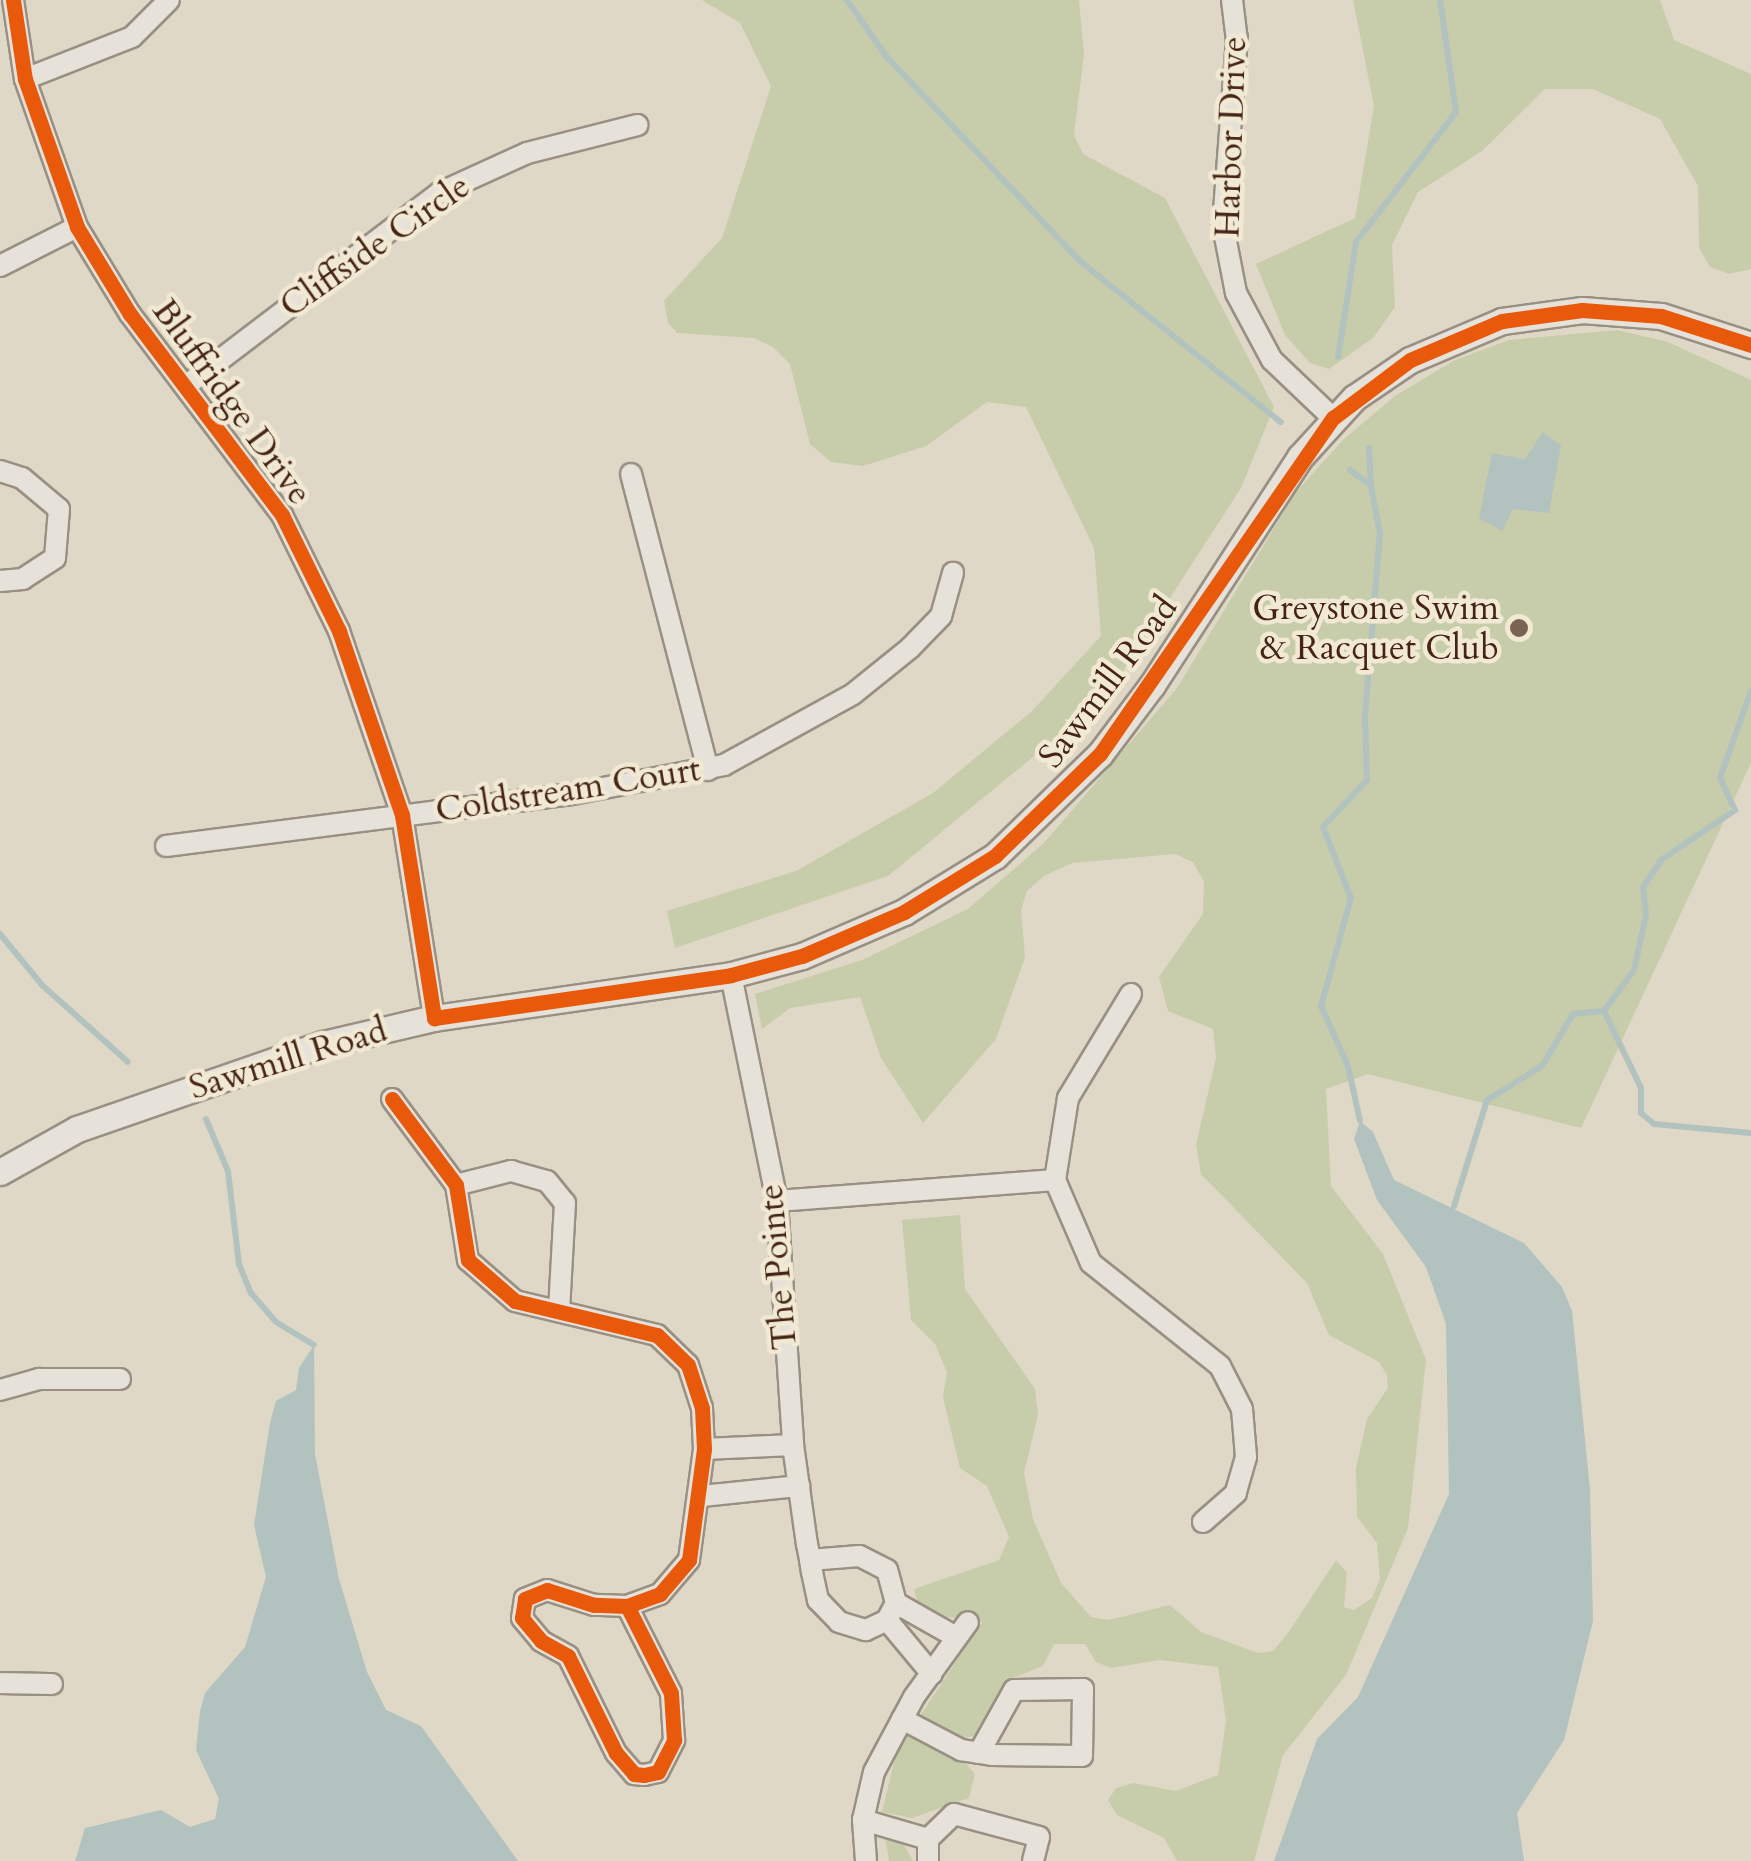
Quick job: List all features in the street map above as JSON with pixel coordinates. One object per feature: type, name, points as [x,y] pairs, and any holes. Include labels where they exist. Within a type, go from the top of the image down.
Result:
[{"type":"street","name":"Bluffridge Drive","points":[[13,0],[26,80],[77,228],[130,314],[187,384],[282,515],[339,630],[402,816],[434,1018]]},
{"type":"street","points":[[26,80],[132,37],[169,0]]},
{"type":"street","name":"Harbor Drive","points":[[1232,0],[1238,38],[1222,226],[1236,293],[1272,360],[1333,418]]},
{"type":"street","name":"Cliffside Circle","points":[[187,384],[439,193],[528,154],[638,125]]},
{"type":"street","points":[[0,266],[77,228]]},
{"type":"street","name":"Sawmill Road","points":[[0,1172],[76,1129],[222,1075],[434,1018],[731,975],[802,956],[904,912],[995,856],[1110,740],[1333,418],[1410,360],[1458,335],[1538,313],[1661,316],[1751,345]]},
{"type":"street","points":[[0,470],[22,478],[59,509],[55,558],[23,580],[0,581]]},
{"type":"street","points":[[631,474],[708,770]]},
{"type":"street","name":"Coldstream Court","points":[[166,846],[402,816],[708,770],[784,737],[854,694],[941,616],[953,573]]},
{"type":"street","name":"The Pointe","points":[[731,975],[777,1201],[793,1445],[818,1600],[839,1622],[866,1630],[892,1611]]},
{"type":"street","points":[[1131,994],[1068,1098],[1055,1180],[1091,1263],[1220,1366],[1242,1409],[1246,1457],[1236,1493],[1203,1522]]},
{"type":"street","points":[[392,1100],[456,1185],[468,1260],[515,1300],[658,1334],[688,1365],[704,1448],[702,1496],[690,1560],[660,1594],[627,1606],[594,1605],[547,1590],[525,1599],[522,1618],[541,1641],[568,1656],[616,1753],[634,1774],[644,1775],[658,1772],[674,1740],[671,1692],[627,1606]]},
{"type":"street","points":[[456,1185],[511,1171],[547,1181],[564,1203],[559,1308]]},
{"type":"street","points":[[777,1201],[1055,1180]]},
{"type":"street","points":[[0,1390],[39,1378],[120,1379]]},
{"type":"street","points":[[704,1448],[793,1445]]},
{"type":"street","points":[[702,1496],[798,1486]]},
{"type":"street","points":[[810,1560],[858,1556],[887,1570],[892,1611],[932,1674]]},
{"type":"street","points":[[866,1861],[863,1820],[874,1772],[902,1719],[962,1630],[892,1611]]},
{"type":"street","points":[[0,1682],[52,1684]]},
{"type":"street","points":[[902,1719],[978,1753],[1082,1756],[1082,1689],[1014,1690],[978,1753]]},
{"type":"street","points":[[928,1861],[928,1839],[954,1814],[1039,1836],[1032,1861]]},
{"type":"street","points":[[863,1820],[928,1839]]},
{"type":"green space","points":[[702,0],[1079,0],[1084,55],[1074,135],[1083,154],[1165,198],[1274,407],[1241,488],[1106,697],[888,876],[675,948],[667,911],[796,871],[933,793],[1032,711],[1101,636],[1094,548],[1026,407],[987,402],[926,446],[863,466],[831,462],[810,444],[790,364],[773,347],[754,338],[677,333],[668,323],[664,301],[722,238],[771,86],[740,23]]},
{"type":"green space","points":[[1353,0],[1660,0],[1674,40],[1751,74],[1751,269],[1729,274],[1710,267],[1699,248],[1698,186],[1660,119],[1593,89],[1545,89],[1482,151],[1418,192],[1392,245],[1395,307],[1373,338],[1329,369],[1310,363],[1285,335],[1256,264],[1355,218],[1374,106]]},
{"type":"green space","name":"Greystone Swim & Racquet Club","points":[[1617,330],[1668,342],[1751,380],[1751,763],[1581,1128],[1368,1074],[1326,1089],[1331,1186],[1383,1254],[1426,1360],[1408,1528],[1346,1675],[1283,1755],[1254,1861],[1177,1861],[1164,1838],[1117,1815],[1108,1800],[1116,1788],[1133,1783],[1176,1791],[1218,1775],[1226,1721],[1218,1667],[1160,1660],[1111,1668],[1096,1662],[1085,1644],[1054,1644],[1043,1666],[1013,1678],[976,1736],[955,1738],[920,1716],[982,1622],[920,1613],[914,1589],[999,1560],[1009,1537],[987,1486],[960,1468],[943,1397],[947,1372],[935,1344],[911,1320],[902,1220],[960,1215],[965,1289],[1035,1389],[1038,1415],[1024,1473],[1033,1519],[1061,1583],[1091,1617],[1109,1620],[1170,1605],[1201,1632],[1258,1653],[1273,1651],[1336,1560],[1347,1573],[1344,1607],[1354,1610],[1372,1598],[1380,1579],[1377,1543],[1357,1517],[1356,1468],[1367,1419],[1388,1388],[1387,1375],[1379,1362],[1329,1335],[1307,1283],[1201,1174],[1196,1145],[1216,1058],[1213,1029],[1168,1011],[1159,977],[1203,914],[1204,882],[1193,862],[1175,854],[1072,863],[1044,876],[1027,891],[1021,910],[1025,957],[996,1039],[923,1123],[881,1058],[860,997],[790,1008],[762,1029],[755,994],[862,960],[968,909],[1044,843],[1177,688],[1296,492],[1344,439],[1395,396],[1453,361],[1509,340]]},
{"type":"green space","points":[[908,1734],[966,1764],[975,1774],[969,1798],[912,1818],[882,1812],[896,1754]]},
{"type":"green space","points":[[885,1835],[900,1838],[913,1861],[889,1861]]},
{"type":"shaded area","points":[[1543,432],[1561,445],[1549,513],[1513,509],[1502,531],[1479,518],[1492,453],[1525,459]]},
{"type":"shaded area","points":[[1360,1121],[1373,1132],[1394,1180],[1524,1243],[1562,1287],[1572,1311],[1590,1489],[1593,1621],[1564,1740],[1517,1813],[1524,1861],[1274,1861],[1317,1739],[1358,1697],[1449,1494],[1446,1324],[1426,1267],[1377,1200],[1354,1139]]},
{"type":"shaded area","points":[[314,1345],[315,1454],[339,1579],[367,1672],[386,1710],[421,1726],[518,1861],[75,1861],[85,1828],[161,1810],[190,1827],[215,1819],[219,1799],[196,1750],[200,1711],[205,1693],[245,1647],[266,1577],[254,1525],[270,1423],[276,1401],[296,1390],[299,1368]]},
{"type":"waterway","points":[[847,0],[886,56],[1081,262],[1281,422]]},
{"type":"waterway","points":[[1338,357],[1356,242],[1456,112],[1440,0]]},
{"type":"waterway","points":[[1369,448],[1371,486]]},
{"type":"waterway","points":[[1350,470],[1371,486],[1380,533],[1365,717],[1367,780],[1323,827],[1351,898],[1321,1006],[1348,1066],[1360,1121]]},
{"type":"waterway","points":[[1454,1206],[1487,1100],[1542,1066],[1573,1014],[1604,1011],[1634,970],[1646,915],[1643,887],[1661,860],[1735,810],[1720,778],[1751,691]]},
{"type":"waterway","points":[[0,934],[42,985],[128,1062]]},
{"type":"waterway","points":[[1604,1011],[1641,1088],[1641,1113],[1654,1124],[1751,1133]]},
{"type":"waterway","points":[[206,1119],[228,1171],[239,1264],[251,1293],[276,1322],[314,1345]]},
{"type":"cycle path","points":[[13,0],[25,79],[77,227],[130,314],[282,515],[339,631],[402,815],[434,1018],[731,975],[802,956],[904,912],[995,856],[1100,754],[1333,418],[1410,360],[1502,321],[1582,310],[1661,316],[1751,345]]},
{"type":"cycle path","points":[[392,1099],[456,1185],[468,1260],[515,1301],[657,1335],[688,1365],[702,1408],[704,1449],[689,1560],[660,1594],[627,1606],[594,1605],[547,1590],[525,1599],[522,1618],[541,1641],[568,1656],[616,1753],[634,1774],[644,1775],[658,1772],[674,1740],[671,1693],[627,1606]]},
{"type":"place","name":"Greystone Swim & Racquet Club","points":[[1519,628]]}]
